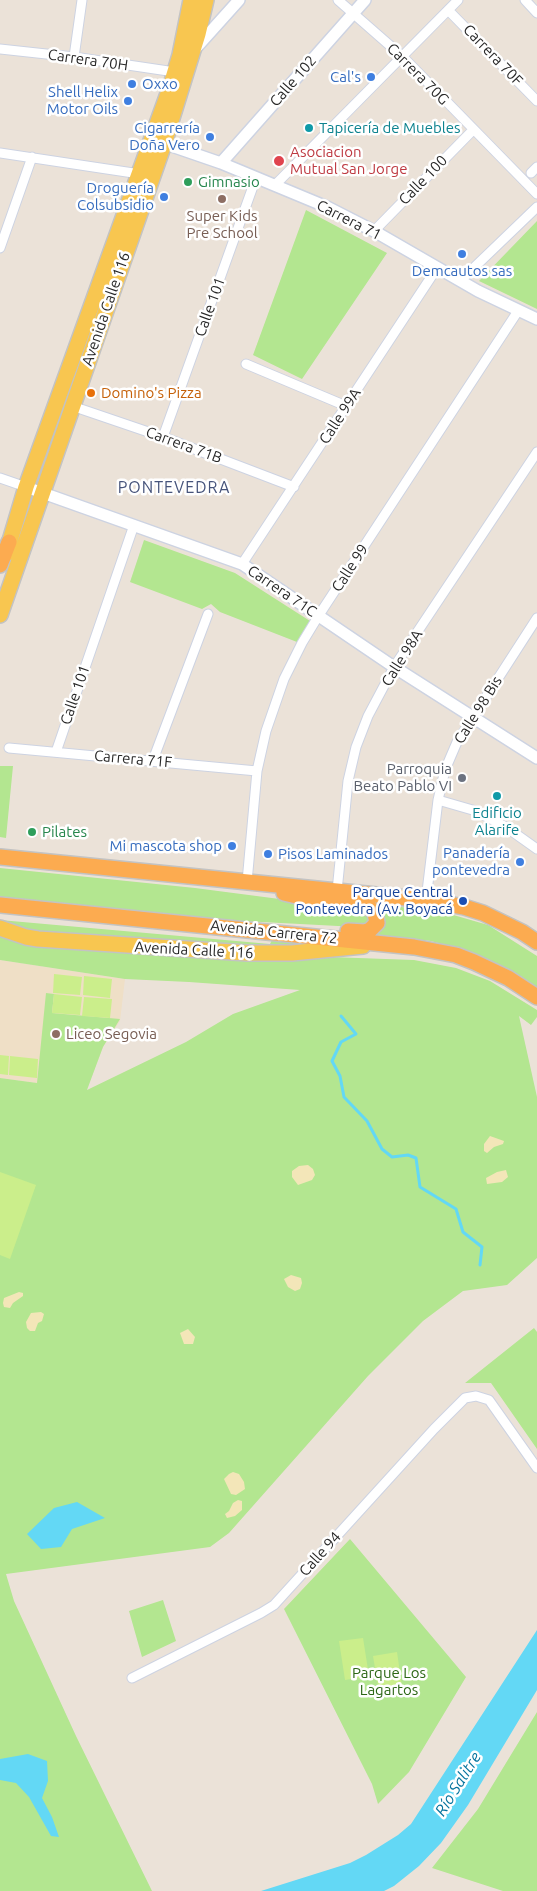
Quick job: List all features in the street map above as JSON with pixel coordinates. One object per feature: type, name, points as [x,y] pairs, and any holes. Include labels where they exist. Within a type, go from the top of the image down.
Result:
[{"type":"highway","points":[[0,565],[9,542]]},
{"type":"highway","points":[[0,856],[426,900],[464,907],[482,913],[522,932],[537,942]]},
{"type":"highway","points":[[247,882],[305,898],[364,906],[371,909],[377,918],[374,927],[365,932],[334,930],[283,932]]},
{"type":"highway","name":"Avenida Carrera 72","points":[[0,905],[391,943],[436,950],[474,962],[508,978],[537,997]]},
{"type":"main road","name":"Avenida Calle 116","points":[[0,572],[26,487],[140,174],[159,142],[191,0]]},
{"type":"main road","name":"Avenida Calle 116","points":[[0,615],[72,406],[159,142],[198,34],[206,0]]},
{"type":"main road","name":"Avenida Calle 116","points":[[0,928],[38,940],[268,954],[391,943]]},
{"type":"street","points":[[74,57],[82,0]]},
{"type":"street","points":[[175,72],[239,0]]},
{"type":"street","name":"Carrera 70G","points":[[338,0],[403,57],[537,194]]},
{"type":"street","name":"Calle 102","points":[[221,163],[365,0]]},
{"type":"street","points":[[275,185],[458,0]]},
{"type":"street","points":[[525,0],[537,13]]},
{"type":"street","name":"Carrera 70F","points":[[448,10],[537,101]]},
{"type":"street","name":"Carrera 70H","points":[[0,49],[74,57],[175,72]]},
{"type":"street","name":"Calle 100","points":[[374,231],[473,130]]},
{"type":"street","name":"Carrera 71","points":[[159,142],[221,163],[327,207],[374,231],[460,281],[537,319]]},
{"type":"street","points":[[0,153],[140,174]]},
{"type":"street","points":[[0,248],[32,157]]},
{"type":"street","name":"Calle 101","points":[[163,437],[256,178]]},
{"type":"street","points":[[460,281],[537,207]]},
{"type":"street","name":"Calle 99A","points":[[242,564],[437,268]]},
{"type":"street","name":"Calle 99","points":[[247,882],[257,771],[266,731],[284,679],[319,615],[518,311]]},
{"type":"street","points":[[246,364],[346,406]]},
{"type":"street","name":"Carrera 71B","points":[[72,406],[163,437],[294,487]]},
{"type":"street","name":"Calle 98A","points":[[337,890],[348,781],[356,747],[368,716],[394,667],[537,452]]},
{"type":"street","name":"Carrera 71C","points":[[0,478],[242,564],[394,667],[537,758]]},
{"type":"street","name":"Calle 101","points":[[56,752],[134,525]]},
{"type":"street","points":[[153,760],[208,614]]},
{"type":"street","name":"Calle 98 Bis","points":[[426,900],[438,800],[445,770],[457,742],[537,618]]},
{"type":"street","name":"Carrera 71F","points":[[9,748],[257,771]]},
{"type":"street","points":[[438,800],[476,811],[506,827],[537,849]]},
{"type":"street","name":"Calle 94","points":[[132,1678],[274,1605],[458,1403],[465,1398],[480,1396],[491,1402],[537,1468]]},
{"type":"shaded area","name":"Liceo Segovia","points":[[0,960],[125,979],[120,1021],[103,1047],[86,1090],[0,1078]]},
{"type":"green space","points":[[306,210],[387,253],[302,379],[253,355]]},
{"type":"green space","points":[[537,221],[537,309],[479,281]]},
{"type":"green space","points":[[144,540],[235,573],[310,621],[297,642],[220,612],[211,604],[202,609],[130,582]]},
{"type":"green space","points":[[0,766],[13,766],[6,838],[0,837]]},
{"type":"green space","points":[[0,868],[195,888],[341,907],[367,914],[369,919],[365,925],[357,927],[243,921],[0,899]]},
{"type":"green space","points":[[376,904],[443,912],[488,925],[537,956],[537,988],[520,976],[473,953],[431,941],[372,934],[385,921]]},
{"type":"green space","points":[[0,920],[270,944],[272,940],[318,945],[257,959],[330,957],[414,960],[456,968],[490,981],[537,1010],[537,1017],[531,1025],[519,1016],[537,1097],[537,1258],[507,1285],[463,1291],[423,1321],[368,1376],[229,1533],[210,1547],[6,1574],[14,1601],[76,1736],[152,1891],[0,1891],[0,1078],[37,1083],[46,993],[54,994],[52,1013],[120,1019],[103,1047],[87,1090],[186,1042],[233,1014],[300,990],[125,979],[0,960]]},
{"type":"green space","points":[[54,974],[82,977],[80,995],[53,993]]},
{"type":"green space","points":[[84,976],[112,979],[110,998],[83,995]]},
{"type":"green space","points":[[54,994],[82,997],[80,1015],[52,1013]]},
{"type":"green space","points":[[84,997],[112,999],[110,1018],[82,1016]]},
{"type":"green space","points":[[0,1055],[9,1056],[8,1075],[0,1074]]},
{"type":"green space","points":[[10,1056],[38,1059],[37,1078],[9,1075]]},
{"type":"green space","points":[[0,1172],[36,1185],[10,1259],[0,1255]]},
{"type":"green space","points":[[534,1328],[537,1332],[537,1449],[491,1383],[465,1383]]},
{"type":"green space","name":"Parque Los Lagartos","points":[[350,1539],[466,1677],[409,1772],[378,1804],[372,1784],[284,1609]]},
{"type":"green space","points":[[163,1600],[176,1641],[142,1657],[129,1611]]},
{"type":"green space","points":[[363,1638],[369,1676],[345,1680],[339,1641]]},
{"type":"green space","points":[[397,1652],[403,1694],[380,1698],[373,1656]]},
{"type":"green space","points":[[537,1712],[537,1891],[503,1891],[432,1868],[478,1809]]},
{"type":"sand","points":[[490,1136],[504,1141],[503,1144],[494,1147],[487,1153],[484,1151],[484,1144]]},
{"type":"sand","points":[[308,1165],[313,1169],[315,1175],[312,1180],[298,1185],[292,1177],[292,1171],[299,1166]]},
{"type":"sand","points":[[506,1170],[508,1177],[502,1182],[487,1184],[486,1178]]},
{"type":"sand","points":[[291,1275],[301,1278],[300,1289],[295,1291],[288,1287],[284,1279]]},
{"type":"sand","points":[[19,1292],[23,1293],[23,1296],[13,1303],[10,1308],[4,1307],[4,1298]]},
{"type":"sand","points":[[41,1312],[44,1314],[42,1321],[38,1323],[35,1331],[30,1331],[27,1328],[26,1322],[31,1313]]},
{"type":"sand","points":[[188,1329],[195,1337],[193,1344],[184,1344],[180,1333]]},
{"type":"sand","points":[[233,1472],[239,1474],[244,1482],[245,1489],[236,1495],[231,1494],[224,1479]]},
{"type":"sand","points":[[238,1500],[242,1501],[242,1510],[235,1516],[227,1518],[225,1514],[233,1503]]},
{"type":"water","points":[[77,1502],[105,1518],[72,1529],[61,1547],[41,1549],[27,1534],[54,1508]]},
{"type":"water","name":"Río Salitre","points":[[537,1630],[537,1690],[468,1805],[441,1843],[419,1866],[394,1886],[384,1891],[261,1891],[350,1863],[398,1835],[411,1824]]},
{"type":"water","points":[[28,1754],[47,1761],[48,1781],[42,1798],[52,1817],[59,1837],[51,1836],[29,1797],[16,1783],[0,1780],[0,1759]]},
{"type":"waterway","points":[[341,1016],[356,1034],[341,1042],[332,1061],[340,1076],[344,1097],[367,1121],[382,1149],[392,1157],[408,1155],[416,1158],[420,1187],[456,1209],[463,1232],[482,1247],[480,1265]]},
{"type":"place","name":"Cal's","points":[[371,77]]},
{"type":"place","name":"Oxxo","points":[[132,84]]},
{"type":"place","name":"Shell Helix Motor Oils","points":[[128,101]]},
{"type":"place","name":"Tapicería de Muebles","points":[[309,128]]},
{"type":"place","name":"Cigarrería Doña Vero","points":[[210,137]]},
{"type":"place","name":"Asociacion Mutual San Jorge","points":[[279,161]]},
{"type":"place","name":"Gimnasio","points":[[188,182]]},
{"type":"place","name":"Droguería Colsubsidio","points":[[164,197]]},
{"type":"place","name":"Super Kids Pre School","points":[[222,199]]},
{"type":"place","name":"Demcautos sas","points":[[462,254]]},
{"type":"place","name":"Domino's Pizza","points":[[91,393]]},
{"type":"place","name":"Parroquia Beato Pablo VI","points":[[462,778]]},
{"type":"place","name":"Edificio Alarife","points":[[497,796]]},
{"type":"place","name":"Pilates","points":[[32,832]]},
{"type":"place","name":"Mi mascota shop","points":[[232,846]]},
{"type":"place","name":"Pisos Laminados","points":[[268,854]]},
{"type":"place","name":"Panadería pontevedra","points":[[520,862]]},
{"type":"place","name":"Parque Central Pontevedra (Av. Boyacá","points":[[463,901]]},
{"type":"place","name":"Liceo Segovia","points":[[56,1034]]},
{"type":"district","name":"PONTEVEDRA","points":[[174,488]]}]
